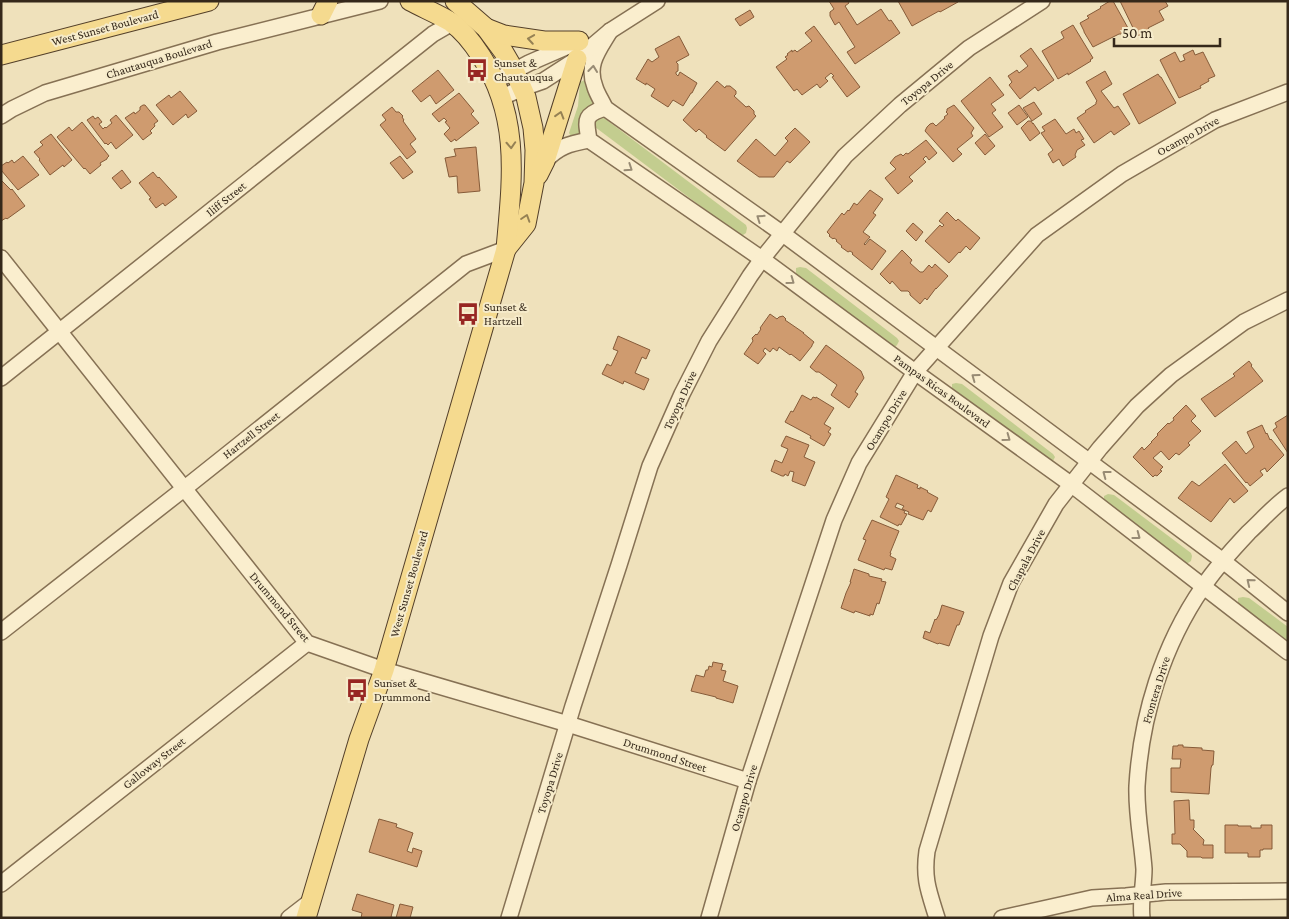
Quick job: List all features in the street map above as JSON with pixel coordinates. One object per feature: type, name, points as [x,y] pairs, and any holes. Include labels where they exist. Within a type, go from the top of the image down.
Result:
[{"type":"main road","name":"West Sunset Boulevard","points":[[1,55],[209,1]]},
{"type":"main road","name":"West Sunset Boulevard","points":[[308,909],[359,739],[384,670],[506,249],[511,194],[511,143],[506,111],[498,89],[487,65],[474,44],[452,23],[410,1]]},
{"type":"main road","name":"West Sunset Boulevard","points":[[456,1],[486,28],[503,51],[523,88],[533,128],[535,150],[534,183],[526,224],[506,249]]},
{"type":"main road","points":[[486,28],[504,35],[544,41],[578,50],[545,161],[534,183]]},
{"type":"street","name":"Chautauqua Boulevard","points":[[1,116],[45,93],[325,8],[380,1]]},
{"type":"street","points":[[498,89],[523,88],[543,81],[578,50],[657,1]]},
{"type":"street","name":"Toyopa Drive","points":[[509,918],[650,466],[682,394],[709,341],[762,259],[845,156],[900,105],[970,48],[1042,1]]},
{"type":"street","name":"Iliff Street","points":[[1,378],[433,34],[452,23]]},
{"type":"street","points":[[610,31],[592,63],[591,73],[605,108],[783,234],[1223,561],[1288,612]]},
{"type":"street","points":[[498,89],[514,70],[578,50]]},
{"type":"street","name":"Ocampo Drive","points":[[709,918],[748,781],[834,520],[859,463],[915,372],[1038,235],[1122,174],[1215,120],[1288,92]]},
{"type":"street","points":[[545,161],[559,148],[589,140],[586,124],[588,117],[594,112],[605,108]]},
{"type":"street","name":"Pampas Ricas Boulevard","points":[[589,140],[762,259],[1072,485],[1288,652]]},
{"type":"street","name":"Hartzell Street","points":[[1,632],[466,264],[506,249]]},
{"type":"street","name":"Drummond Street","points":[[1,258],[307,643],[384,670],[568,724],[748,781]]},
{"type":"street","name":"Chapala Drive","points":[[938,918],[925,876],[927,851],[988,646],[1011,583],[1056,504],[1100,448],[1137,406],[1170,374],[1244,322],[1288,300]]},
{"type":"street","name":"Frontera Drive","points":[[1142,918],[1144,870],[1138,821],[1137,787],[1148,708],[1164,659],[1203,586],[1232,550],[1276,505],[1288,496]]},
{"type":"street","name":"Galloway Street","points":[[1,884],[307,643]]},
{"type":"street","name":"Alma Real Drive","points":[[1002,918],[1092,898],[1166,892],[1288,891]]},
{"type":"street","points":[[289,918],[308,909]]},
{"type":"green space","points":[[585,80],[596,102],[587,108],[581,117],[579,127],[581,137],[573,140],[569,133],[578,106],[580,82]]},
{"type":"green space","points":[[598,117],[604,118],[746,225],[746,233],[739,235],[595,127],[593,123]]},
{"type":"green space","points":[[796,268],[806,268],[897,338],[899,341],[897,345],[894,348],[798,277]]},
{"type":"green space","points":[[952,384],[962,384],[1053,454],[1055,457],[1053,461],[1050,464],[952,389]]},
{"type":"green space","points":[[1108,494],[1114,495],[1191,553],[1191,561],[1184,563],[1104,501],[1104,496]]},
{"type":"green space","points":[[1238,598],[1249,598],[1288,627],[1288,643],[1240,607]]},
{"type":"building","points":[[829,1],[848,1],[849,3],[845,6],[857,25],[881,9],[900,33],[855,64],[847,52],[855,47],[839,22],[835,25],[830,16],[830,12],[834,9]]},
{"type":"building","points":[[898,1],[958,1],[958,2],[912,26]]},
{"type":"building","points":[[1113,1],[1128,28],[1121,34],[1093,47],[1080,23],[1089,18],[1087,16]]},
{"type":"building","points":[[1120,1],[1165,1],[1168,6],[1159,11],[1164,20],[1148,28],[1150,31],[1148,35],[1143,38],[1135,32]]},
{"type":"building","points":[[750,10],[754,17],[740,26],[735,19]]},
{"type":"building","points":[[1073,25],[1093,58],[1068,75],[1068,73],[1058,79],[1042,51],[1064,38],[1061,32]]},
{"type":"building","points":[[814,26],[860,87],[847,97],[831,73],[825,78],[828,81],[820,88],[817,84],[802,95],[797,89],[794,91],[776,67],[787,59],[785,57],[792,50],[792,52],[795,50],[797,52],[812,41],[805,33]]},
{"type":"building","points":[[679,36],[689,55],[676,62],[678,64],[678,71],[676,74],[678,76],[680,72],[697,83],[683,106],[673,100],[668,107],[651,96],[655,89],[636,79],[648,59],[652,62],[659,57],[655,49]]},
{"type":"building","points":[[1031,48],[1054,80],[1038,91],[1035,87],[1020,99],[1009,85],[1012,82],[1008,76],[1017,70],[1019,73],[1028,66],[1020,56]]},
{"type":"building","points":[[1193,50],[1195,55],[1203,52],[1215,76],[1208,79],[1209,81],[1200,86],[1201,88],[1179,98],[1160,60],[1175,52],[1180,62],[1185,60],[1183,55]]},
{"type":"building","points":[[438,70],[454,90],[436,104],[430,95],[421,102],[412,91]]},
{"type":"building","points":[[1105,71],[1112,84],[1101,91],[1114,108],[1118,106],[1130,124],[1114,135],[1111,131],[1094,143],[1077,118],[1096,104],[1097,101],[1086,82]]},
{"type":"building","points":[[1158,74],[1176,103],[1139,124],[1123,94]]},
{"type":"building","points":[[990,77],[1004,95],[991,104],[996,110],[992,113],[1003,127],[989,137],[961,101]]},
{"type":"building","points":[[717,81],[725,88],[730,86],[736,91],[734,96],[746,107],[749,106],[756,116],[725,151],[706,137],[699,129],[696,132],[683,120]]},
{"type":"building","points":[[180,91],[197,111],[188,118],[186,114],[173,125],[156,105],[169,95],[171,98]]},
{"type":"building","points":[[459,93],[474,111],[471,114],[479,123],[456,141],[455,139],[451,142],[444,134],[450,128],[445,122],[447,121],[444,118],[439,122],[432,114]]},
{"type":"building","points":[[1034,102],[1042,114],[1032,121],[1023,108]]},
{"type":"building","points":[[143,105],[158,121],[150,131],[152,133],[143,140],[125,118],[134,112],[135,114]]},
{"type":"building","points":[[954,105],[974,128],[971,133],[973,136],[957,149],[962,154],[953,162],[925,131],[930,124],[933,123],[936,126],[945,118],[948,114],[946,112],[947,109]]},
{"type":"building","points":[[1019,105],[1028,117],[1017,125],[1008,113]]},
{"type":"building","points":[[392,107],[403,116],[403,121],[416,139],[410,144],[416,152],[407,159],[380,125],[386,120],[382,115]]},
{"type":"building","points":[[116,115],[133,135],[116,149],[111,142],[108,145],[105,144],[87,120],[93,116],[95,119],[98,117],[102,122],[99,124],[103,129],[112,123],[110,120]]},
{"type":"building","points":[[1055,119],[1066,134],[1074,129],[1076,133],[1079,131],[1084,139],[1081,140],[1085,145],[1077,150],[1076,157],[1063,166],[1059,159],[1053,163],[1048,154],[1053,150],[1041,133],[1045,131],[1042,127]]},
{"type":"building","points":[[1028,121],[1033,123],[1040,133],[1030,141],[1021,128]]},
{"type":"building","points":[[82,122],[109,156],[90,174],[57,137],[69,127],[72,131]]},
{"type":"building","points":[[795,128],[810,142],[790,163],[787,161],[774,177],[759,177],[737,161],[756,139],[775,156],[788,141],[785,138]]},
{"type":"building","points":[[51,134],[72,160],[50,175],[34,152],[43,145],[40,142]]},
{"type":"building","points":[[985,134],[995,146],[985,155],[975,143]]},
{"type":"building","points":[[926,140],[937,153],[929,160],[926,156],[923,159],[926,162],[909,177],[913,181],[898,194],[885,178],[896,169],[890,163],[895,157],[901,154],[903,156],[906,153],[908,154]]},
{"type":"building","points":[[476,147],[480,191],[458,193],[457,176],[449,177],[445,158],[456,156],[454,149]]},
{"type":"building","points":[[23,156],[39,175],[18,190],[1,170],[1,166],[12,160],[14,163]]},
{"type":"building","points":[[400,156],[413,172],[403,179],[390,163]]},
{"type":"building","points":[[122,170],[131,182],[121,189],[112,178]]},
{"type":"building","points":[[153,172],[177,197],[165,206],[163,203],[156,208],[139,183]]},
{"type":"building","points":[[1,180],[12,189],[25,206],[1,221]]},
{"type":"building","points":[[870,190],[883,199],[873,213],[876,215],[863,232],[870,237],[864,244],[870,239],[886,251],[872,270],[853,253],[841,247],[837,240],[829,236],[827,232],[842,213],[844,215],[849,211],[854,203],[857,205]]},
{"type":"building","points":[[947,212],[980,238],[970,250],[966,246],[949,263],[925,241],[940,225],[942,227],[944,225],[939,221]]},
{"type":"building","points":[[913,223],[923,232],[916,241],[906,231]]},
{"type":"building","points":[[902,250],[912,260],[910,263],[920,272],[923,272],[929,265],[932,268],[935,264],[948,276],[927,300],[925,298],[920,304],[908,291],[901,291],[892,281],[890,284],[880,274]]},
{"type":"building","points":[[770,314],[777,319],[783,316],[785,320],[814,342],[800,361],[779,347],[777,351],[773,348],[770,352],[765,348],[763,351],[766,354],[758,364],[744,354],[753,341],[752,338],[757,335]]},
{"type":"building","points":[[618,336],[650,350],[646,359],[642,357],[635,373],[649,379],[644,390],[624,381],[623,384],[602,374],[607,364],[611,366],[618,351],[613,349]]},
{"type":"building","points":[[826,345],[861,371],[864,378],[855,392],[858,394],[849,408],[831,395],[837,385],[810,367]]},
{"type":"building","points":[[1249,361],[1263,381],[1215,417],[1201,399],[1235,376],[1233,374]]},
{"type":"building","points":[[802,395],[811,400],[813,397],[816,397],[834,408],[824,424],[831,428],[828,432],[831,434],[824,446],[810,438],[811,436],[785,422]]},
{"type":"building","points":[[1186,405],[1196,416],[1191,421],[1201,431],[1179,455],[1176,453],[1169,460],[1161,451],[1153,458],[1163,467],[1157,476],[1153,477],[1133,457],[1142,447],[1144,450]]},
{"type":"building","points":[[1288,415],[1288,453],[1273,430],[1277,427],[1275,423]]},
{"type":"building","points":[[1262,425],[1270,440],[1284,455],[1267,472],[1265,468],[1260,471],[1263,475],[1250,486],[1222,453],[1236,441],[1246,454],[1254,447],[1247,432]]},
{"type":"building","points":[[786,436],[809,445],[804,457],[815,462],[805,486],[792,481],[794,472],[790,471],[788,476],[785,474],[782,476],[771,471],[775,460],[782,463],[788,449],[781,446]]},
{"type":"building","points":[[1225,464],[1248,491],[1234,503],[1230,498],[1211,522],[1178,498],[1192,481],[1199,486]]},
{"type":"building","points":[[896,475],[918,485],[917,488],[920,489],[920,487],[938,498],[931,512],[928,510],[923,520],[908,514],[909,512],[902,509],[904,506],[897,503],[895,507],[905,511],[904,513],[907,514],[901,525],[899,524],[898,526],[880,517],[889,499],[886,497]]},
{"type":"building","points":[[872,520],[899,531],[890,553],[890,556],[896,559],[892,570],[885,568],[884,570],[858,560],[866,540],[863,539]]},
{"type":"building","points":[[854,569],[886,582],[879,604],[877,603],[873,615],[870,614],[870,616],[855,611],[854,613],[841,608]]},
{"type":"building","points":[[942,605],[964,612],[949,646],[923,638],[925,631],[930,633]]},
{"type":"building","points":[[713,662],[723,664],[721,670],[726,671],[723,681],[738,686],[733,703],[691,691],[696,675],[704,677],[706,670],[708,670],[709,666],[712,667]]},
{"type":"building","points":[[1178,745],[1214,751],[1209,794],[1171,792],[1171,768],[1180,768],[1181,759],[1172,759],[1173,746]]},
{"type":"building","points":[[1189,800],[1190,820],[1194,820],[1193,829],[1204,840],[1203,845],[1213,845],[1213,858],[1187,857],[1187,851],[1180,844],[1172,844],[1172,834],[1175,834],[1174,801]]},
{"type":"building","points":[[379,819],[397,824],[396,827],[413,833],[407,851],[412,853],[413,848],[422,851],[417,867],[369,852]]},
{"type":"building","points":[[1225,825],[1261,828],[1261,825],[1272,825],[1272,849],[1260,850],[1260,857],[1248,857],[1248,853],[1225,853]]},
{"type":"building","points":[[357,894],[394,905],[391,917],[395,918],[361,918],[362,913],[352,910]]},
{"type":"building","points":[[400,904],[413,907],[410,918],[396,918]]},
{"type":"place","name":"Sunset & Chautauqua","points":[[477,70]]},
{"type":"place","name":"Sunset & Hartzell","points":[[468,314]]},
{"type":"place","name":"Sunset & Drummond","points":[[357,690]]}]
